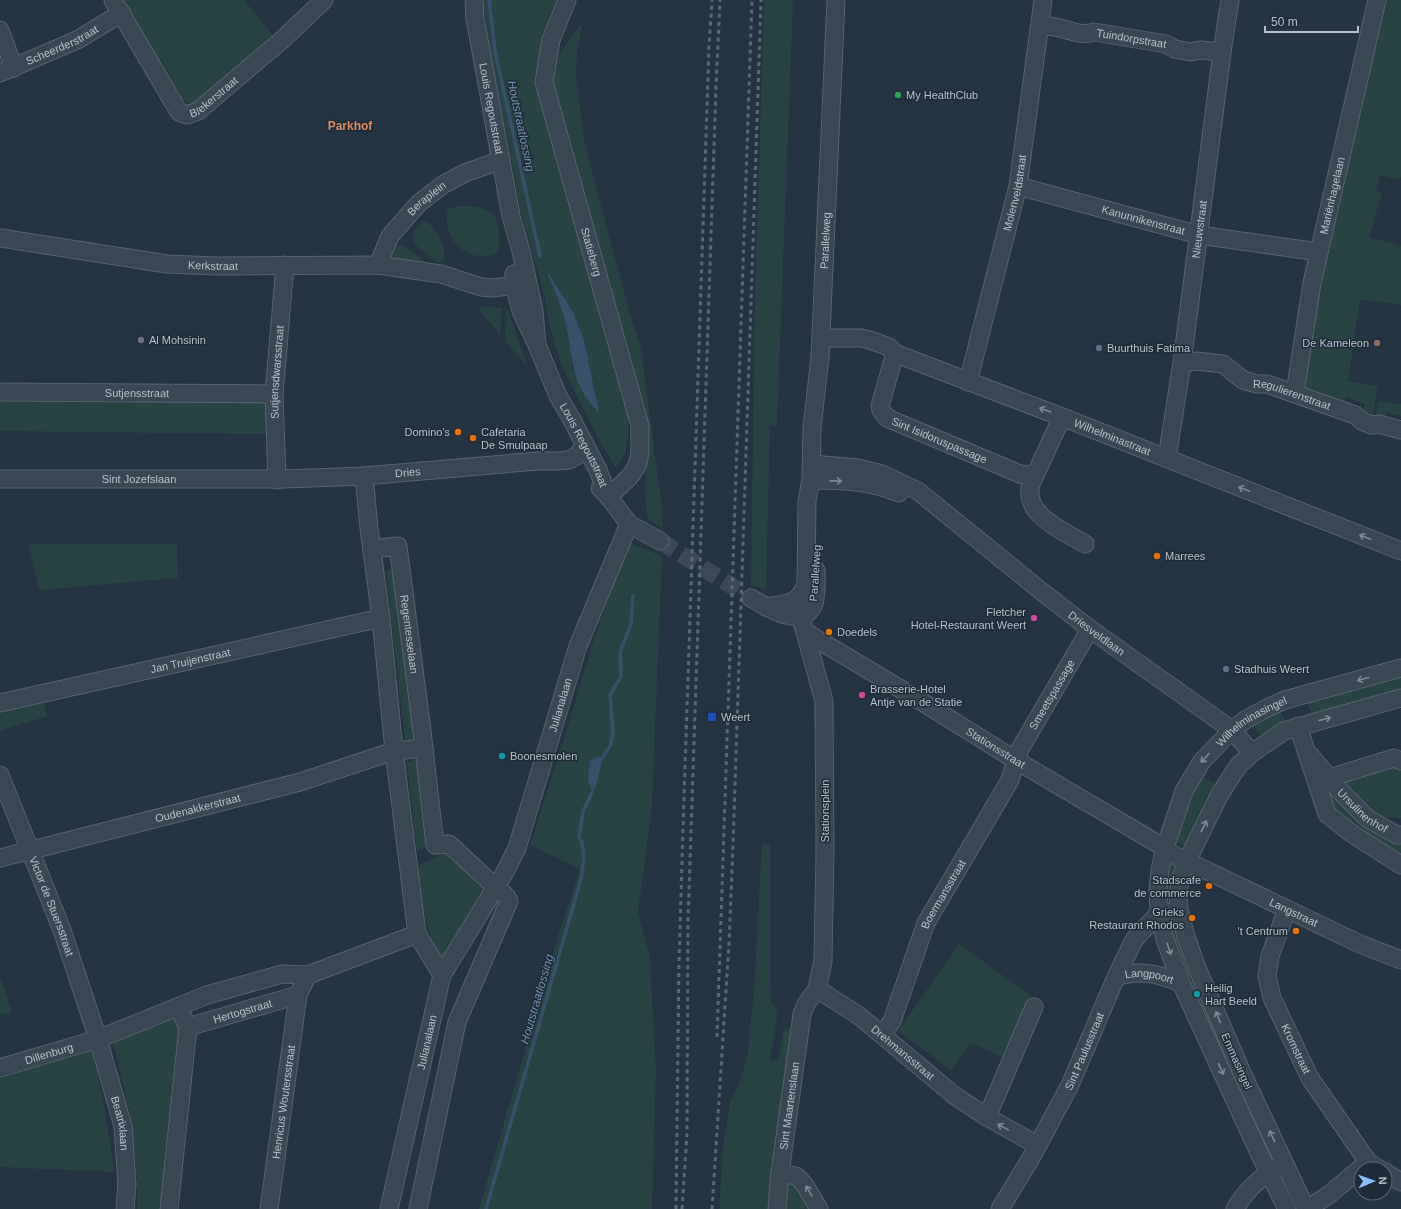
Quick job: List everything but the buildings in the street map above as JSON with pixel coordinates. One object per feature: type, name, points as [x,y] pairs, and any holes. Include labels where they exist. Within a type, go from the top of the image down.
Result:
[{"type":"street","name":"Blekerstraat","points":[[117,6],[179,112],[187,115],[204,106],[282,40],[324,0]]},
{"type":"street","name":"Louis Regoutstraat","points":[[474,0],[475,18],[511,216],[521,251],[520,290],[534,311],[537,345],[558,396],[564,421],[574,451],[598,470],[608,496],[629,524],[660,541]]},
{"type":"street","name":"Statieberg","points":[[567,0],[551,40],[544,82],[640,426],[639,458],[634,471],[628,479],[608,496]]},
{"type":"street","name":"Parallelweg","points":[[803,624],[796,600],[804,590],[806,584],[807,502],[812,472],[812,428],[821,338],[836,0]]},
{"type":"street","name":"Molenveldstraat","points":[[968,382],[1018,186],[1043,0]]},
{"type":"street","name":"Nieuwstraat","points":[[1167,458],[1182,363],[1230,0]]},
{"type":"street","name":"Mariënhagelaan","points":[[1295,393],[1312,284],[1377,0]]},
{"type":"street","name":"Scheerderstraat","points":[[7,71],[77,40],[117,6]]},
{"type":"street","name":"Tuindorpstraat","points":[[1040,26],[1060,28],[1067,31],[1087,34],[1094,32],[1166,44],[1176,49],[1191,52],[1200,50],[1222,52]]},
{"type":"street","points":[[0,30],[7,71]]},
{"type":"street","name":"Beraplein","points":[[378,265],[390,236],[419,203],[444,184],[465,173],[501,160]]},
{"type":"street","name":"Kanunnikenstraat","points":[[1018,186],[1199,235],[1319,252]]},
{"type":"street","name":"Kerkstraat","points":[[0,238],[167,264],[217,266],[378,265],[408,268],[427,273],[466,292],[479,296],[508,298],[520,290]]},
{"type":"street","name":"Sutjensdwarsstraat","points":[[277,480],[274,394],[286,265]]},
{"type":"street","name":"Wilhelminastraat","points":[[821,338],[861,338],[870,340],[889,348],[895,353],[1167,458],[1401,551]]},
{"type":"street","name":"Sint Isidoruspassage","points":[[895,353],[880,406],[887,418],[1020,474],[1034,476]]},
{"type":"street","name":"Regulierenstraat","points":[[1182,363],[1198,361],[1223,364],[1243,380],[1257,384],[1267,384],[1355,414],[1362,421],[1371,425],[1379,424],[1401,430]]},
{"type":"street","name":"Sutjensstraat","points":[[0,392],[274,394]]},
{"type":"street","points":[[1062,417],[1034,476],[1029,490],[1030,501],[1036,512],[1055,526],[1086,544]]},
{"type":"street","name":"Dries","points":[[277,480],[364,476],[538,461],[556,462],[574,451]]},
{"type":"street","name":"Driesveldlaan","points":[[812,472],[858,468],[882,474],[918,491],[1040,591],[1232,730],[1252,753]]},
{"type":"street","name":"Parallelweg","points":[[803,624],[814,603],[816,592],[818,508],[812,472]]},
{"type":"street","points":[[364,476],[366,507],[381,618],[394,751],[417,934],[442,975]]},
{"type":"street","name":"Sint Jozefslaan","points":[[0,479],[277,480]]},
{"type":"street","name":"Julianalaan","points":[[389,1209],[442,975],[506,872],[517,848],[578,646],[629,524]]},
{"type":"street","name":"Regentesselaan","points":[[372,549],[398,546],[435,845]]},
{"type":"street","points":[[751,598],[766,607],[803,624]]},
{"type":"street","points":[[766,607],[796,600]]},
{"type":"street","name":"Jan Truijenstraat","points":[[0,703],[381,618]]},
{"type":"street","name":"Stationsstraat","points":[[803,624],[924,703],[1017,761],[1165,848],[1172,854],[1187,861]]},
{"type":"street","name":"Stationsplein","points":[[803,624],[824,701],[825,850],[823,961],[817,989],[806,1004]]},
{"type":"street","name":"Smeetspassage","points":[[1017,761],[1020,749],[1090,628]]},
{"type":"street","name":"Wilhelminasingel","points":[[1165,848],[1184,791],[1202,761],[1232,730],[1245,720],[1266,708],[1285,700],[1401,668]]},
{"type":"street","points":[[1165,848],[1160,870],[1158,890],[1159,913],[1179,909],[1178,895],[1180,880],[1187,861],[1220,794],[1238,766],[1252,753],[1284,731],[1401,698]]},
{"type":"street","points":[[1298,726],[1327,814],[1350,833],[1401,865]]},
{"type":"street","points":[[394,751],[424,748]]},
{"type":"street","name":"Ursulinenhof","points":[[1305,749],[1329,778],[1368,819],[1397,835],[1401,835]]},
{"type":"street","name":"Oudenakkerstraat","points":[[0,858],[300,782],[394,751]]},
{"type":"street","name":"Ursulinenhof","points":[[1329,778],[1394,758],[1401,761]]},
{"type":"street","name":"Boermansstraat","points":[[883,1034],[892,1021],[926,923],[1010,780],[1017,761]]},
{"type":"street","name":"Victor de Stuersstraat","points":[[0,775],[62,930],[98,1039]]},
{"type":"street","points":[[408,857],[435,845],[449,844],[506,896],[509,901],[457,1022],[418,1209]]},
{"type":"street","name":"Langstraat","points":[[1187,861],[1360,944],[1401,960]]},
{"type":"street","name":"Emmasingel","points":[[1179,909],[1186,937],[1209,998],[1284,1163],[1307,1209]]},
{"type":"street","name":"Kromstraat","points":[[1287,909],[1270,956],[1267,976],[1272,998],[1310,1078],[1369,1161]]},
{"type":"street","name":"Sint Paulusstraat","points":[[1000,1209],[1070,1086],[1116,977],[1134,940],[1159,913]]},
{"type":"street","name":"Emmasingel","points":[[1159,913],[1165,939],[1181,984],[1287,1209]]},
{"type":"street","points":[[98,1039],[207,995],[282,974],[308,975],[417,934]]},
{"type":"street","name":"Langpoort","points":[[1116,977],[1128,973],[1144,972],[1167,978],[1181,984]]},
{"type":"street","points":[[298,995],[308,975]]},
{"type":"street","name":"Drehmansstraat","points":[[817,989],[858,1015],[883,1034],[956,1096],[987,1118],[1037,1146]]},
{"type":"street","name":"Hertogstraat","points":[[188,1027],[298,995]]},
{"type":"street","name":"Henricus Woutersstraat","points":[[269,1209],[298,995]]},
{"type":"street","name":"Sint Maartenslaan","points":[[777,1209],[780,1173],[802,1014],[806,1004]]},
{"type":"street","points":[[169,1209],[188,1027],[177,1006]]},
{"type":"street","points":[[987,1118],[1034,1007]]},
{"type":"street","name":"Dillenburg","points":[[0,1068],[98,1039]]},
{"type":"street","name":"Beatrixlaan","points":[[98,1039],[122,1126],[127,1184],[125,1209]]},
{"type":"street","points":[[1235,1209],[1249,1188],[1269,1172],[1284,1163]]},
{"type":"street","points":[[780,1173],[796,1176],[804,1184],[819,1209]]},
{"type":"street","points":[[1307,1209],[1353,1179]]},
{"type":"green space","points":[[121,0],[244,0],[276,39],[204,99],[192,105],[184,101]]},
{"type":"green space","points":[[483,0],[556,0],[543,34],[539,59],[624,392],[628,421],[627,443],[621,461],[615,467],[598,438],[561,364],[550,327],[544,294],[521,212],[490,51]],"holes":[[[549,273],[573,312],[584,340],[599,411],[573,370],[566,325]]]},
{"type":"green space","points":[[764,0],[793,0],[777,426],[770,426],[766,590],[751,585],[755,294]]},
{"type":"green space","points":[[1386,0],[1401,0],[1401,177],[1398,180],[1381,175],[1376,191],[1382,193],[1369,237],[1401,246],[1401,305],[1360,299],[1348,381],[1378,386],[1372,420],[1361,415],[1365,404],[1346,397],[1343,405],[1307,392],[1305,381],[1322,270],[1382,6]]},
{"type":"green space","points":[[582,23],[577,52],[576,78],[585,145],[629,311],[641,348],[661,502],[663,529],[648,519],[646,507],[645,466],[553,89],[554,70],[557,62],[565,45]]},
{"type":"green space","points":[[459,206],[480,207],[488,210],[495,216],[500,241],[497,252],[494,255],[475,256],[468,253],[455,242],[446,219],[447,210]]},
{"type":"green space","points":[[424,221],[433,227],[440,238],[444,251],[443,262],[439,263],[414,244],[414,231],[418,225]]},
{"type":"green space","points":[[401,244],[423,260],[424,263],[405,259],[392,259],[397,245]]},
{"type":"green space","points":[[481,306],[502,308],[500,334],[480,312]]},
{"type":"green space","points":[[506,310],[508,310],[528,367],[505,341]]},
{"type":"green space","points":[[0,396],[268,400],[267,434],[0,431]]},
{"type":"green space","points":[[1378,401],[1401,404],[1401,416],[1386,412],[1383,420],[1376,416]]},
{"type":"green space","points":[[28,544],[177,544],[178,578],[39,590]]},
{"type":"green space","points":[[631,544],[662,556],[652,805],[638,912],[650,957],[656,1071],[652,1209],[479,1209],[557,940],[580,869],[530,845],[594,639],[622,560]],"holes":[[[603,757],[596,786],[592,793],[588,780]]]},
{"type":"green space","points":[[398,567],[421,744],[406,747],[386,571]]},
{"type":"green space","points":[[1401,672],[1401,692],[1312,718],[1306,698]]},
{"type":"green space","points":[[43,701],[47,716],[0,731],[0,711]]},
{"type":"green space","points":[[1278,707],[1287,725],[1268,734],[1259,734],[1254,724]]},
{"type":"green space","points":[[423,758],[431,843],[417,852],[407,762]]},
{"type":"green space","points":[[1398,765],[1401,770],[1401,818],[1382,817],[1374,814],[1351,794],[1345,782]]},
{"type":"green space","points":[[1200,775],[1220,788],[1187,848],[1172,840],[1190,794]]},
{"type":"green space","points":[[1333,792],[1346,809],[1362,824],[1381,837],[1401,845],[1401,862],[1360,836],[1364,829],[1333,809],[1328,794]]},
{"type":"green space","points":[[762,843],[770,845],[770,981],[771,1001],[778,1011],[770,1060],[778,1061],[784,1027],[794,1029],[771,1209],[719,1209],[723,1148],[730,1102],[739,1085],[747,1057],[754,992]]},
{"type":"green space","points":[[444,853],[448,854],[488,895],[445,961],[431,937],[425,918],[418,866]]},
{"type":"green space","points":[[1166,860],[1180,866],[1171,895],[1164,894]]},
{"type":"green space","points":[[1175,923],[1194,976],[1184,980],[1165,928]]},
{"type":"green space","points":[[959,944],[1034,998],[1009,1060],[970,1043],[951,1070],[898,1031]]},
{"type":"green space","points":[[0,979],[12,1012],[0,1015]]},
{"type":"green space","points":[[1195,980],[1203,998],[1194,1002],[1186,984]]},
{"type":"green space","points":[[1205,1003],[1239,1075],[1230,1080],[1197,1007]]},
{"type":"green space","points":[[173,1019],[183,1033],[163,1209],[137,1209],[137,1179],[131,1120],[121,1072],[112,1041]]},
{"type":"green space","points":[[92,1049],[104,1105],[114,1172],[0,1167],[0,1074]]},
{"type":"green space","points":[[786,1184],[790,1185],[796,1190],[807,1209],[784,1209]]},
{"type":"water","points":[[548,272],[573,312],[584,340],[599,412],[583,392],[578,382],[572,361],[566,325]]},
{"type":"water","points":[[598,757],[603,757],[596,786],[592,793],[588,780],[590,761]]},
{"type":"waterway","name":"Houtstraatlossing","points":[[489,0],[495,51],[540,256]]},
{"type":"waterway","name":"Houtstraatlossing","points":[[603,757],[611,744],[613,731],[610,695],[621,676],[620,652],[631,624],[633,596]]},
{"type":"waterway","name":"Houtstraatlossing","points":[[486,1209],[581,879],[584,857],[582,842],[579,838],[583,811],[592,793]]},
{"type":"tunnel","points":[[660,541],[751,598]]},
{"type":"railway","points":[[676,1209],[679,962],[709,46],[712,0]]},
{"type":"railway","points":[[682,1209],[687,1134],[688,921],[720,0]]},
{"type":"railway","points":[[717,1037],[752,0]]},
{"type":"railway","points":[[712,1209],[729,944],[733,846],[761,0]]},
{"type":"place","name":"My HealthClub","points":[[898,95]]},
{"type":"place","name":"Al Mohsinin","points":[[141,340]]},
{"type":"place","name":"De Kameleon","points":[[1377,343]]},
{"type":"place","name":"Buurthuis Fatima","points":[[1099,348]]},
{"type":"place","name":"Domino's","points":[[458,432]]},
{"type":"place","name":"Cafetaria De Smulpaap","points":[[473,438]]},
{"type":"place","name":"Marrees","points":[[1157,556]]},
{"type":"place","name":"Fletcher Hotel-Restaurant Weert","points":[[1034,618]]},
{"type":"place","name":"Doedels","points":[[829,632]]},
{"type":"place","name":"Stadhuis Weert","points":[[1226,669]]},
{"type":"place","name":"Brasserie-Hotel Antje van de Statie","points":[[862,695]]},
{"type":"place","name":"Weert","points":[[712,717]]},
{"type":"place","name":"Boonesmolen","points":[[502,756]]},
{"type":"place","name":"Stadscafe de commerce","points":[[1209,886]]},
{"type":"place","name":"Grieks Restaurant Rhodos","points":[[1192,918]]},
{"type":"place","name":"'t Centrum","points":[[1296,931]]},
{"type":"place","name":"Heilig Hart Beeld","points":[[1197,994]]},
{"type":"district","name":"Parkhof","points":[[350,126]]}]
